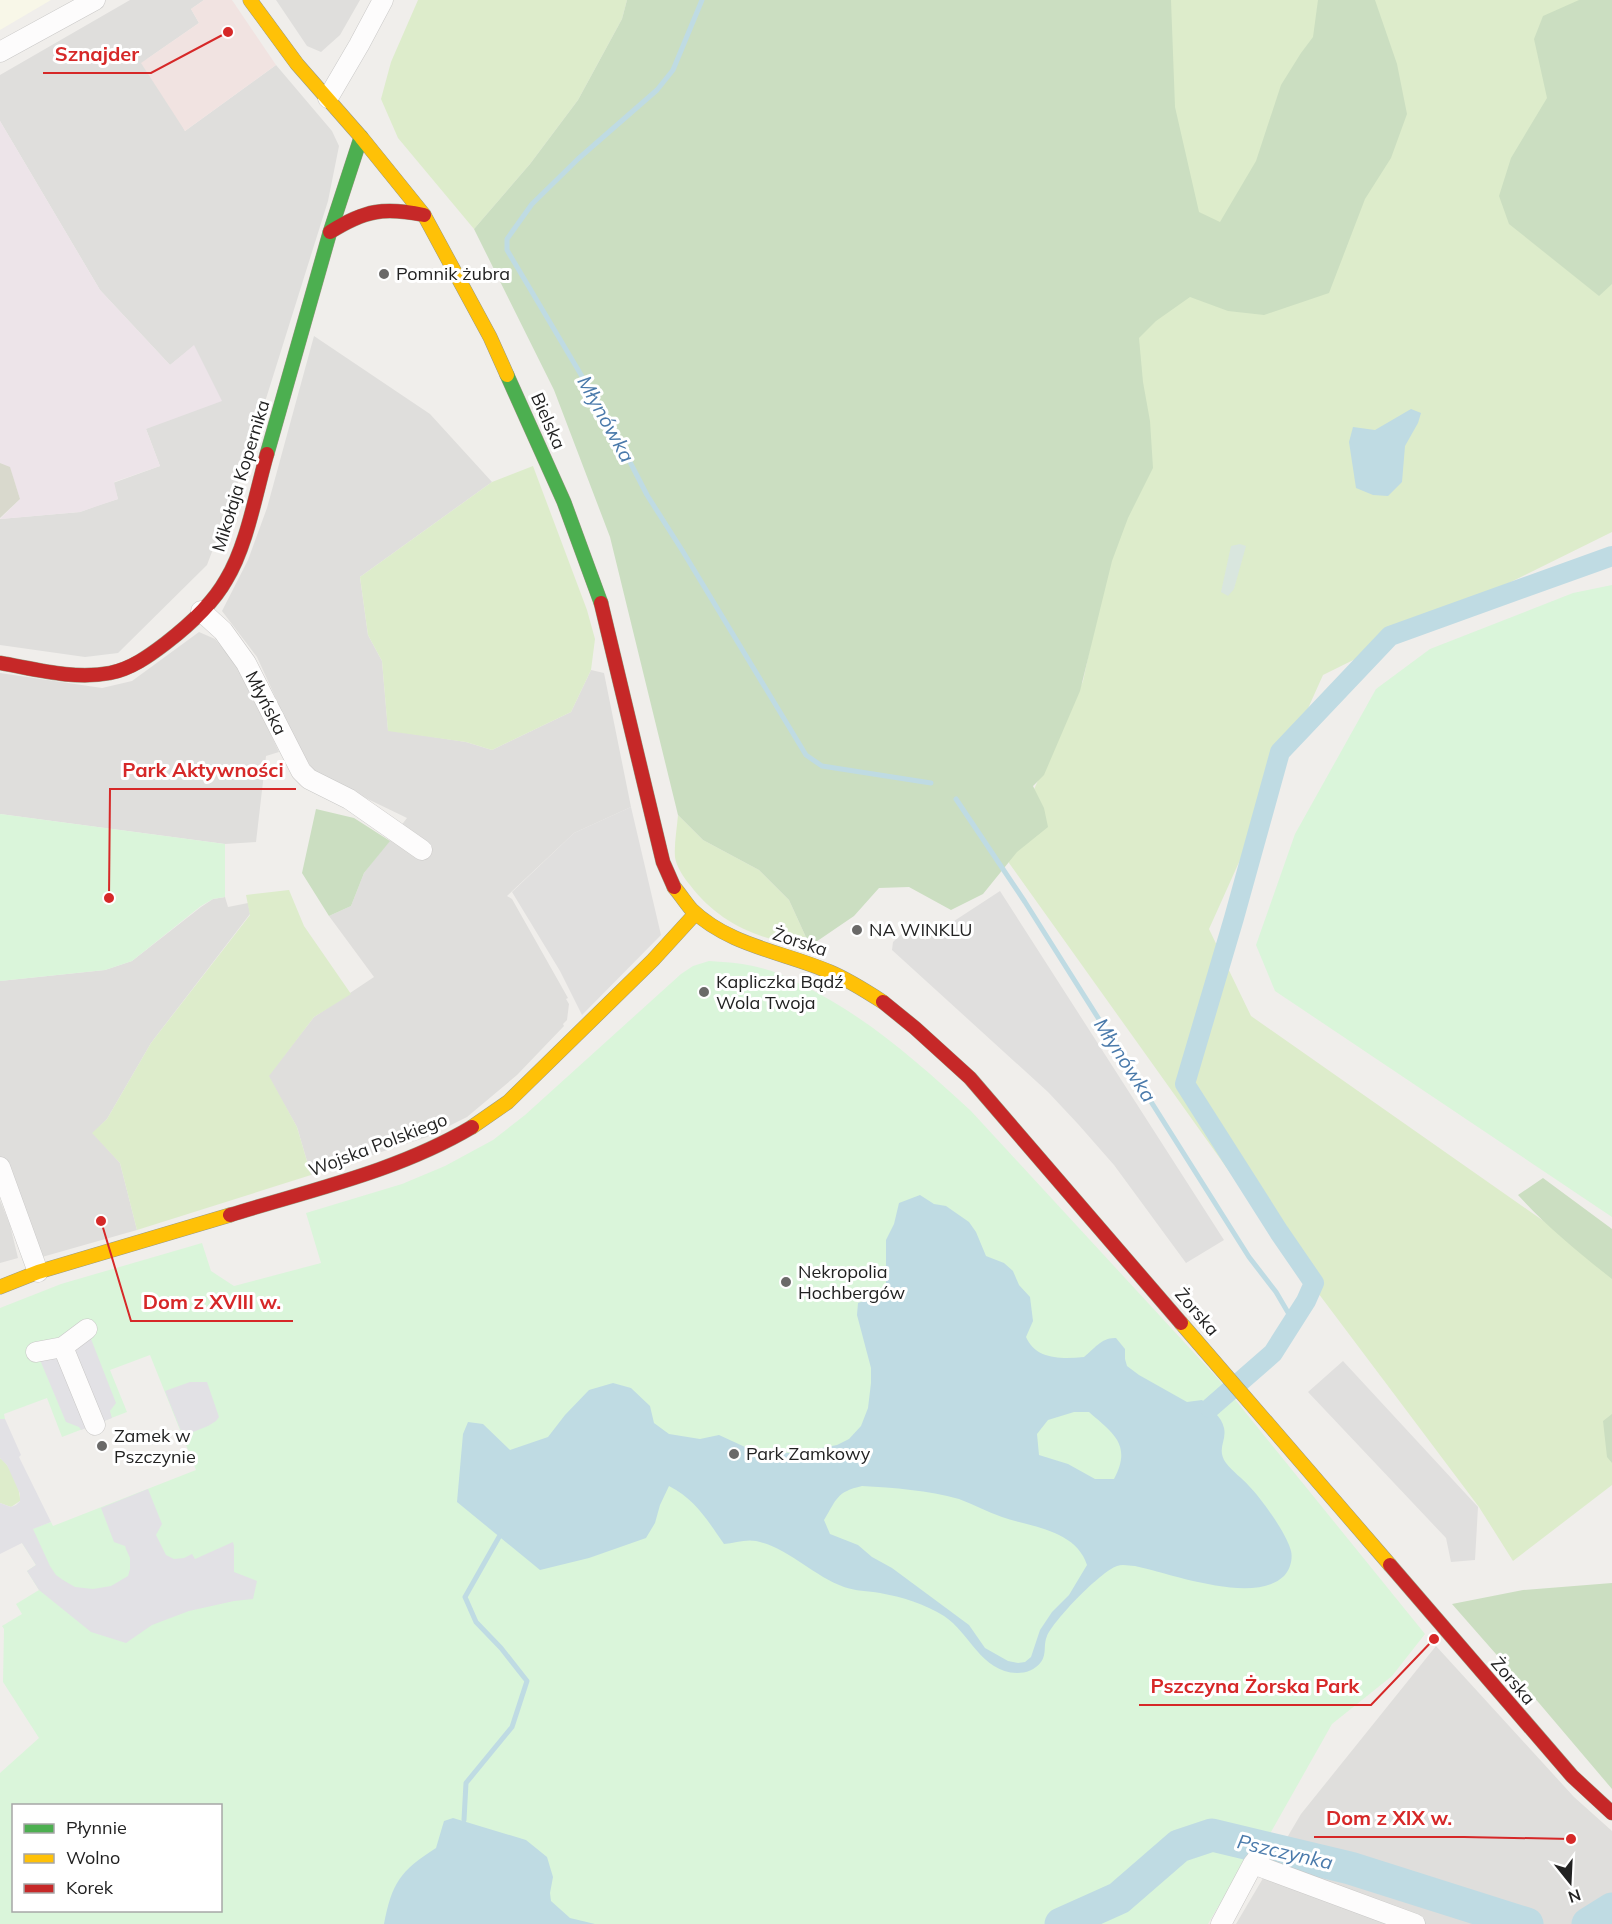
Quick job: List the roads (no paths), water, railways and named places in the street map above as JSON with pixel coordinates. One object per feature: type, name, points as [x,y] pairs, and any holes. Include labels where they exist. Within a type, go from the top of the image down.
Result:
[{"type":"main road","name":"Bielska","points":[[250,0],[297,64],[361,137],[424,215],[494,345],[564,502],[586,558],[604,612],[663,862],[673,887],[695,914]]},
{"type":"main road","name":"Mikołaja Kopernika","points":[[0,663],[80,674],[96,675],[120,671],[142,660],[201,611],[225,583],[240,550],[330,232],[361,137]]},
{"type":"main road","points":[[330,232],[360,213],[375,209],[402,210],[424,215]]},
{"type":"main road","name":"Wojska Polskiego","points":[[0,1287],[38,1272],[322,1186],[442,1144],[495,1113],[508,1102],[597,1012],[653,960],[695,914]]},
{"type":"main road","name":"Żorska","points":[[695,914],[714,929],[738,941],[824,968],[853,982],[881,1000],[970,1078],[1572,1776],[1612,1813]]},
{"type":"street","points":[[0,52],[95,0]]},
{"type":"street","points":[[328,98],[382,0]]},
{"type":"street","name":"Młyńska","points":[[201,611],[223,631],[246,663],[301,771],[309,779],[350,799],[422,850]]},
{"type":"street","points":[[0,1167],[38,1272]]},
{"type":"street","points":[[36,1352],[63,1347],[87,1329]]},
{"type":"street","points":[[63,1347],[95,1425]]},
{"type":"street","points":[[1221,1924],[1257,1859],[1415,1924]]},
{"type":"water","points":[[1411,409],[1421,413],[1405,446],[1402,482],[1388,496],[1373,495],[1356,488],[1349,442],[1353,427],[1375,430]]},
{"type":"water","points":[[920,1195],[934,1204],[946,1206],[969,1222],[986,1256],[1004,1263],[1013,1271],[1019,1285],[1030,1297],[1033,1321],[1026,1337],[1036,1350],[1059,1358],[1084,1357],[1102,1341],[1116,1338],[1125,1349],[1127,1366],[1139,1375],[1187,1402],[1202,1400],[1212,1409],[1224,1428],[1223,1458],[1260,1499],[1289,1544],[1292,1554],[1291,1561],[1284,1576],[1271,1584],[1253,1588],[1233,1588],[1135,1566],[1117,1566],[1100,1577],[1058,1619],[1047,1636],[1044,1656],[1039,1665],[1017,1673],[994,1666],[953,1623],[929,1608],[897,1597],[844,1587],[779,1550],[756,1541],[724,1544],[694,1504],[669,1486],[655,1523],[646,1538],[589,1558],[540,1570],[457,1502],[463,1434],[468,1422],[483,1424],[510,1450],[548,1437],[589,1390],[613,1383],[631,1388],[650,1406],[654,1423],[669,1434],[700,1439],[719,1435],[758,1453],[797,1453],[837,1445],[849,1439],[861,1426],[868,1408],[871,1383],[871,1368],[857,1315],[858,1303],[884,1294],[886,1240],[894,1224],[899,1203]],"holes":[[[1074,1412],[1089,1412],[1118,1441],[1121,1457],[1114,1479],[1095,1479],[1068,1464],[1039,1455],[1037,1434],[1048,1420]],[[862,1486],[923,1491],[959,1499],[1002,1517],[1039,1527],[1073,1544],[1087,1565],[1069,1595],[1052,1612],[1040,1630],[1031,1657],[1025,1662],[1018,1663],[1008,1661],[985,1648],[969,1625],[892,1568],[872,1557],[858,1545],[830,1534],[824,1520],[838,1497]]]},
{"type":"water","points":[[453,1818],[526,1840],[547,1857],[553,1877],[551,1901],[570,1918],[595,1924],[384,1924],[394,1888],[406,1871],[436,1848],[444,1821]]},
{"type":"waterway","name":"Młynówka","points":[[702,0],[673,70],[657,90],[578,159],[532,204],[507,239],[507,250],[612,427],[647,495],[806,755],[822,766],[931,783]]},
{"type":"waterway","points":[[1210,1408],[1273,1353],[1306,1301],[1314,1283],[1185,1084],[1280,752],[1390,636],[1612,556]]},
{"type":"waterway","name":"Młynówka","points":[[956,799],[1025,902],[1249,1257],[1276,1292],[1293,1321]]},
{"type":"waterway","points":[[464,1820],[466,1783],[512,1727],[527,1681],[501,1648],[476,1622],[465,1597],[499,1537]]},
{"type":"waterway","name":"Pszczynka","points":[[1061,1924],[1119,1898],[1179,1846],[1212,1835],[1350,1868],[1527,1924]]},
{"type":"waterway","name":"Pszczynka","points":[[1588,1924],[1612,1909]]},
{"type":"place","name":"Sznajder","points":[[228,32]]},
{"type":"place","name":"Pomnik żubra","points":[[384,274]]},
{"type":"place","name":"Park Aktywności","points":[[109,898]]},
{"type":"place","name":"NA WINKLU","points":[[857,930]]},
{"type":"place","name":"Kapliczka Bądź Wola Twoja","points":[[704,992]]},
{"type":"place","name":"Dom z XVIII w.","points":[[101,1221]]},
{"type":"place","name":"Nekropolia Hochbergów","points":[[786,1282]]},
{"type":"place","name":"Zamek w Pszczynie","points":[[102,1446]]},
{"type":"place","name":"Park Zamkowy","points":[[734,1454]]},
{"type":"place","name":"Pszczyna Żorska Park","points":[[1434,1639]]},
{"type":"place","name":"Dom z XIX w.","points":[[1571,1839]]}]
